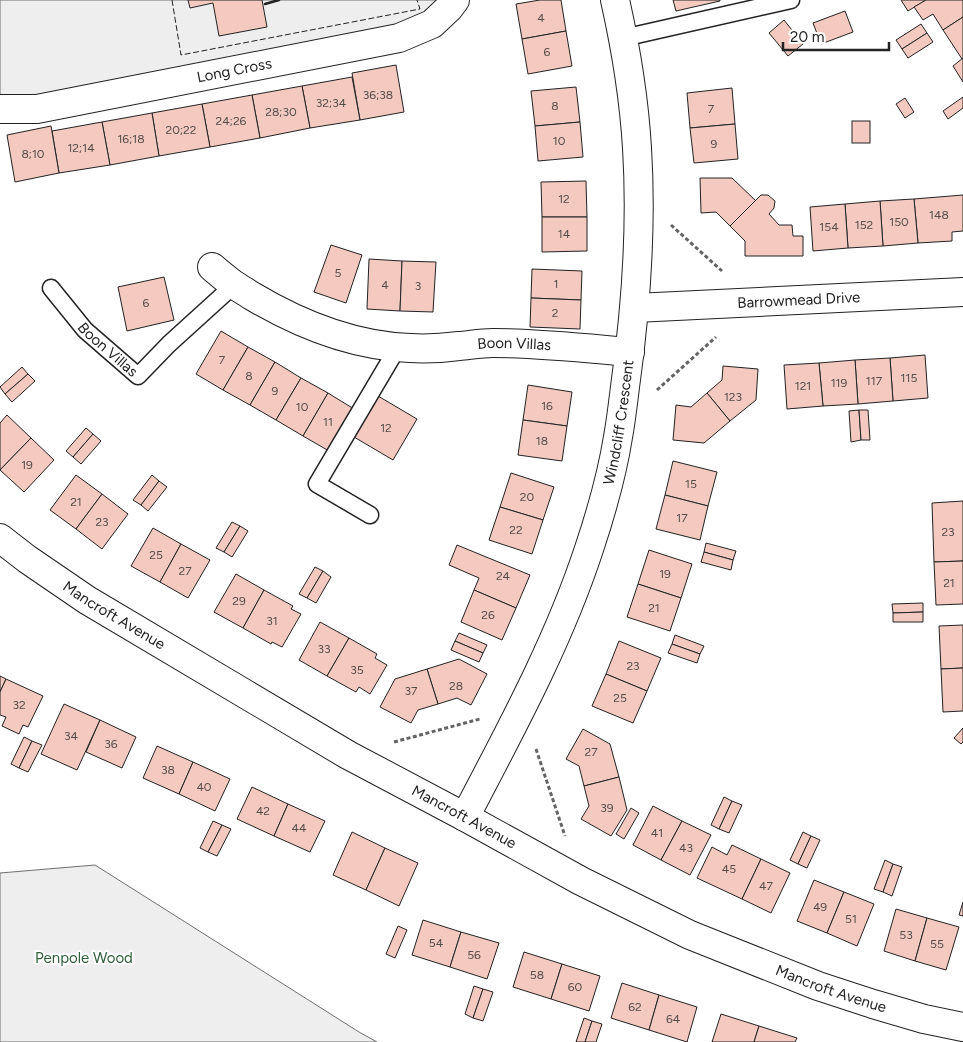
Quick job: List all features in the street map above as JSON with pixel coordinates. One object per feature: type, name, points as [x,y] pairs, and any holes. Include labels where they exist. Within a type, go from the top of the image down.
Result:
[{"type":"street","name":"Long Cross","points":[[0,109],[37,109],[399,38],[432,24],[455,0]]},
{"type":"street","name":"Windcliff Crescent","points":[[465,817],[522,707],[558,631],[589,549],[607,487],[618,438],[635,308],[638,237],[637,147],[631,86],[614,0]]},
{"type":"street","name":"Boon Villas","points":[[212,267],[234,285],[299,321],[328,332],[361,341],[398,347],[443,348],[489,343],[515,343],[630,352]]},
{"type":"street","name":"Barrowmead Drive","points":[[635,308],[963,292]]},
{"type":"street","name":"Mancroft Avenue","points":[[0,538],[26,559],[72,590],[348,755],[580,881],[690,935],[818,986],[873,1004],[963,1027]]},
{"type":"lane","points":[[623,38],[791,0]]},
{"type":"lane","name":"Boon Villas","points":[[50,288],[86,330],[138,376],[169,344],[234,285]]},
{"type":"lane","points":[[370,515],[317,484],[398,347]]},
{"type":"green space","points":[[0,0],[442,0],[412,24],[23,99],[0,97]]},
{"type":"green space","name":"Penpole Wood","points":[[95,865],[377,1042],[0,1042],[0,873]]},
{"type":"building","points":[[188,0],[262,0],[267,27],[219,36],[213,3],[190,8]]},
{"type":"building","points":[[540,0],[561,0],[566,31],[522,39],[516,4]]},
{"type":"building","points":[[673,0],[720,0],[720,1],[676,11]]},
{"type":"building","points":[[901,0],[926,0],[908,11]]},
{"type":"building","points":[[926,0],[963,0],[963,17],[943,30],[933,14],[923,20],[914,7]]},
{"type":"building","points":[[845,11],[853,32],[821,44],[813,23]]},
{"type":"building","points":[[963,17],[963,58],[962,59],[943,30]]},
{"type":"building","points":[[784,20],[803,44],[788,56],[769,33]]},
{"type":"building","points":[[921,24],[927,33],[902,49],[896,40]]},
{"type":"building","points":[[566,31],[572,66],[528,74],[522,39]]},
{"type":"building","points":[[927,33],[933,42],[908,58],[902,49]]},
{"type":"building","points":[[963,58],[963,82],[953,66]]},
{"type":"building","points":[[396,65],[404,112],[360,120],[352,73]]},
{"type":"building","points":[[352,77],[360,120],[310,128],[302,86]]},
{"type":"building","points":[[302,86],[310,128],[260,138],[252,95]]},
{"type":"building","points":[[576,87],[580,122],[535,126],[531,91]]},
{"type":"building","points":[[732,88],[735,124],[690,128],[687,93]]},
{"type":"building","points":[[252,95],[260,138],[210,147],[202,104]]},
{"type":"building","points":[[963,97],[963,108],[948,119],[943,111]]},
{"type":"building","points":[[905,98],[914,112],[905,118],[896,104]]},
{"type":"building","points":[[202,104],[210,147],[159,156],[152,113]]},
{"type":"building","points":[[152,113],[159,156],[110,165],[102,122]]},
{"type":"building","points":[[852,121],[870,121],[870,143],[852,143]]},
{"type":"building","points":[[102,122],[110,165],[59,173],[52,131]]},
{"type":"building","points":[[580,122],[583,157],[538,161],[535,126]]},
{"type":"building","points":[[735,124],[738,159],[694,163],[690,128]]},
{"type":"building","points":[[51,126],[59,173],[15,182],[7,135]]},
{"type":"building","points":[[700,178],[732,178],[756,201],[730,226],[716,212],[701,213]]},
{"type":"building","points":[[586,181],[587,217],[542,217],[541,182]]},
{"type":"building","points":[[761,195],[768,195],[775,201],[774,208],[769,214],[779,225],[792,225],[793,236],[803,236],[803,256],[745,256],[745,241],[730,226]]},
{"type":"building","points":[[963,195],[963,231],[952,232],[952,241],[918,243],[914,199]]},
{"type":"building","points":[[914,199],[918,243],[883,246],[880,201]]},
{"type":"building","points":[[880,201],[883,246],[848,248],[845,204]]},
{"type":"building","points":[[845,204],[848,248],[813,251],[810,207]]},
{"type":"building","points":[[542,217],[587,217],[587,251],[542,252]]},
{"type":"building","points":[[331,245],[362,255],[346,303],[314,292]]},
{"type":"building","points":[[369,259],[402,261],[400,311],[367,309]]},
{"type":"building","points":[[402,261],[436,262],[433,312],[400,311]]},
{"type":"building","points":[[532,269],[582,271],[581,300],[531,298]]},
{"type":"building","points":[[164,277],[174,320],[127,331],[118,287]]},
{"type":"building","points":[[531,298],[581,300],[580,329],[530,327]]},
{"type":"building","points":[[221,331],[248,347],[223,390],[196,374]]},
{"type":"building","points":[[248,347],[275,362],[250,405],[223,390]]},
{"type":"building","points":[[925,355],[928,398],[893,401],[890,358]]},
{"type":"building","points":[[890,358],[893,401],[858,404],[855,360]]},
{"type":"building","points":[[855,360],[858,404],[823,406],[819,363]]},
{"type":"building","points":[[275,362],[301,378],[276,420],[250,405]]},
{"type":"building","points":[[819,363],[823,406],[787,409],[784,365]]},
{"type":"building","points":[[723,366],[758,369],[756,400],[730,421],[707,393],[722,380]]},
{"type":"building","points":[[22,367],[28,374],[5,394],[0,387]]},
{"type":"building","points":[[28,374],[35,381],[12,402],[5,394]]},
{"type":"building","points":[[301,378],[328,393],[303,436],[276,420]]},
{"type":"building","points":[[528,385],[572,392],[567,426],[523,420]]},
{"type":"building","points":[[328,393],[354,409],[329,451],[303,436]]},
{"type":"building","points":[[707,393],[730,421],[704,443],[673,440],[676,405],[691,407]]},
{"type":"building","points":[[378,396],[417,419],[393,460],[354,437]]},
{"type":"building","points":[[859,410],[861,440],[851,442],[849,411]]},
{"type":"building","points":[[859,410],[868,410],[870,440],[861,440]]},
{"type":"building","points":[[7,415],[31,438],[0,470],[0,423]]},
{"type":"building","points":[[523,420],[567,426],[562,461],[518,455]]},
{"type":"building","points":[[86,428],[93,434],[73,457],[66,451]]},
{"type":"building","points":[[93,434],[101,441],[81,464],[73,457]]},
{"type":"building","points":[[31,438],[54,460],[24,492],[0,470]]},
{"type":"building","points":[[673,461],[717,472],[708,506],[665,495]]},
{"type":"building","points":[[511,473],[554,487],[543,520],[500,507]]},
{"type":"building","points":[[76,475],[102,494],[76,529],[50,510]]},
{"type":"building","points":[[152,475],[159,481],[141,505],[133,500]]},
{"type":"building","points":[[159,481],[167,487],[148,511],[141,505]]},
{"type":"building","points":[[102,494],[128,514],[102,549],[76,529]]},
{"type":"building","points":[[665,495],[708,506],[700,540],[656,529]]},
{"type":"building","points":[[963,501],[963,561],[934,562],[932,503]]},
{"type":"building","points":[[500,507],[543,520],[532,554],[489,540]]},
{"type":"building","points":[[232,522],[240,526],[224,552],[216,548]]},
{"type":"building","points":[[240,526],[248,531],[232,557],[224,552]]},
{"type":"building","points":[[153,528],[181,544],[160,582],[131,566]]},
{"type":"building","points":[[706,543],[736,551],[733,560],[704,552]]},
{"type":"building","points":[[181,544],[210,560],[188,598],[160,582]]},
{"type":"building","points":[[457,545],[530,575],[516,608],[474,590],[479,578],[449,565]]},
{"type":"building","points":[[649,550],[692,564],[681,598],[638,584]]},
{"type":"building","points":[[704,552],[733,560],[731,570],[701,562]]},
{"type":"building","points":[[963,561],[963,604],[936,605],[934,562]]},
{"type":"building","points":[[315,567],[323,571],[307,598],[299,594]]},
{"type":"building","points":[[323,571],[331,577],[316,603],[307,598]]},
{"type":"building","points":[[236,574],[264,590],[243,628],[214,612]]},
{"type":"building","points":[[638,584],[681,598],[670,631],[627,617]]},
{"type":"building","points":[[264,590],[293,606],[291,609],[301,614],[282,647],[272,642],[271,644],[243,628]]},
{"type":"building","points":[[474,590],[516,608],[502,640],[461,622]]},
{"type":"building","points":[[923,603],[923,612],[893,613],[892,604]]},
{"type":"building","points":[[923,612],[923,622],[893,622],[893,613]]},
{"type":"building","points":[[320,622],[349,638],[327,676],[299,660]]},
{"type":"building","points":[[963,625],[963,668],[941,669],[939,626]]},
{"type":"building","points":[[459,633],[487,645],[483,653],[455,641]]},
{"type":"building","points":[[675,635],[704,646],[700,654],[672,644]]},
{"type":"building","points":[[349,638],[377,654],[375,658],[387,665],[370,694],[359,687],[356,692],[327,676]]},
{"type":"building","points":[[455,641],[483,653],[479,662],[451,650]]},
{"type":"building","points":[[619,641],[661,658],[647,691],[606,674]]},
{"type":"building","points":[[672,644],[700,654],[697,663],[668,653]]},
{"type":"building","points":[[459,659],[487,674],[471,705],[457,698],[438,704],[427,669]]},
{"type":"building","points":[[963,668],[963,711],[943,712],[941,669]]},
{"type":"building","points":[[427,669],[438,704],[418,710],[411,723],[380,707],[395,679]]},
{"type":"building","points":[[606,674],[647,691],[633,723],[592,706]]},
{"type":"building","points":[[0,676],[6,679],[0,692]]},
{"type":"building","points":[[6,679],[43,696],[28,727],[23,725],[19,734],[2,726],[6,717],[0,715],[0,692]]},
{"type":"building","points":[[64,704],[100,720],[77,770],[41,754]]},
{"type":"building","points":[[100,720],[136,737],[122,768],[86,752]]},
{"type":"building","points":[[963,728],[963,742],[961,744],[954,738]]},
{"type":"building","points":[[583,729],[610,744],[619,777],[584,786],[579,766],[566,759]]},
{"type":"building","points":[[24,737],[32,741],[19,768],[11,764]]},
{"type":"building","points":[[32,741],[42,745],[28,772],[19,768]]},
{"type":"building","points":[[157,746],[193,762],[179,794],[143,778]]},
{"type":"building","points":[[193,762],[230,779],[215,811],[179,794]]},
{"type":"building","points":[[619,777],[627,810],[611,836],[581,819],[589,806],[584,786]]},
{"type":"building","points":[[252,787],[288,804],[274,836],[237,819]]},
{"type":"building","points":[[724,797],[732,801],[719,829],[711,825]]},
{"type":"building","points":[[732,801],[742,805],[729,833],[719,829]]},
{"type":"building","points":[[288,804],[325,821],[310,852],[274,836]]},
{"type":"building","points":[[653,806],[682,821],[661,860],[633,845]]},
{"type":"building","points":[[631,808],[639,813],[624,839],[616,834]]},
{"type":"building","points":[[213,821],[222,825],[208,852],[200,848]]},
{"type":"building","points":[[682,821],[711,835],[690,875],[661,860]]},
{"type":"building","points":[[222,825],[231,829],[217,856],[208,852]]},
{"type":"building","points":[[352,832],[385,848],[366,890],[333,875]]},
{"type":"building","points":[[803,832],[811,836],[798,864],[790,860]]},
{"type":"building","points":[[811,836],[820,840],[807,868],[798,864]]},
{"type":"building","points":[[732,845],[761,859],[742,899],[697,878],[712,847],[727,855]]},
{"type":"building","points":[[385,848],[418,863],[399,906],[366,890]]},
{"type":"building","points":[[761,859],[790,873],[771,913],[742,899]]},
{"type":"building","points":[[885,860],[893,864],[883,892],[874,889]]},
{"type":"building","points":[[893,864],[902,867],[892,896],[883,892]]},
{"type":"building","points":[[814,880],[844,892],[827,933],[797,921]]},
{"type":"building","points":[[844,892],[874,904],[857,946],[827,933]]},
{"type":"building","points":[[963,902],[963,916],[959,915]]},
{"type":"building","points":[[896,909],[927,918],[915,961],[884,951]]},
{"type":"building","points":[[927,918],[959,927],[946,970],[915,961]]},
{"type":"building","points":[[423,920],[461,932],[450,967],[412,955]]},
{"type":"building","points":[[398,926],[407,930],[395,958],[386,954]]},
{"type":"building","points":[[461,932],[499,943],[487,979],[450,967]]},
{"type":"building","points":[[524,952],[562,964],[551,999],[513,987]]},
{"type":"building","points":[[562,964],[600,976],[589,1011],[551,999]]},
{"type":"building","points":[[622,983],[659,995],[649,1030],[611,1018]]},
{"type":"building","points":[[474,986],[483,989],[473,1018],[465,1014]]},
{"type":"building","points":[[483,989],[493,992],[483,1021],[473,1018]]},
{"type":"building","points":[[659,995],[697,1007],[687,1042],[649,1030]]},
{"type":"building","points":[[721,1014],[759,1026],[754,1042],[712,1042]]},
{"type":"building","points":[[584,1018],[592,1021],[585,1042],[576,1042]]},
{"type":"building","points":[[592,1021],[602,1024],[596,1042],[585,1042]]},
{"type":"building","points":[[759,1026],[797,1038],[795,1042],[754,1042]]},
{"type":"fence","points":[[172,0],[181,55],[420,9],[417,0]]},
{"type":"wall","points":[[265,4],[279,0]]}]
